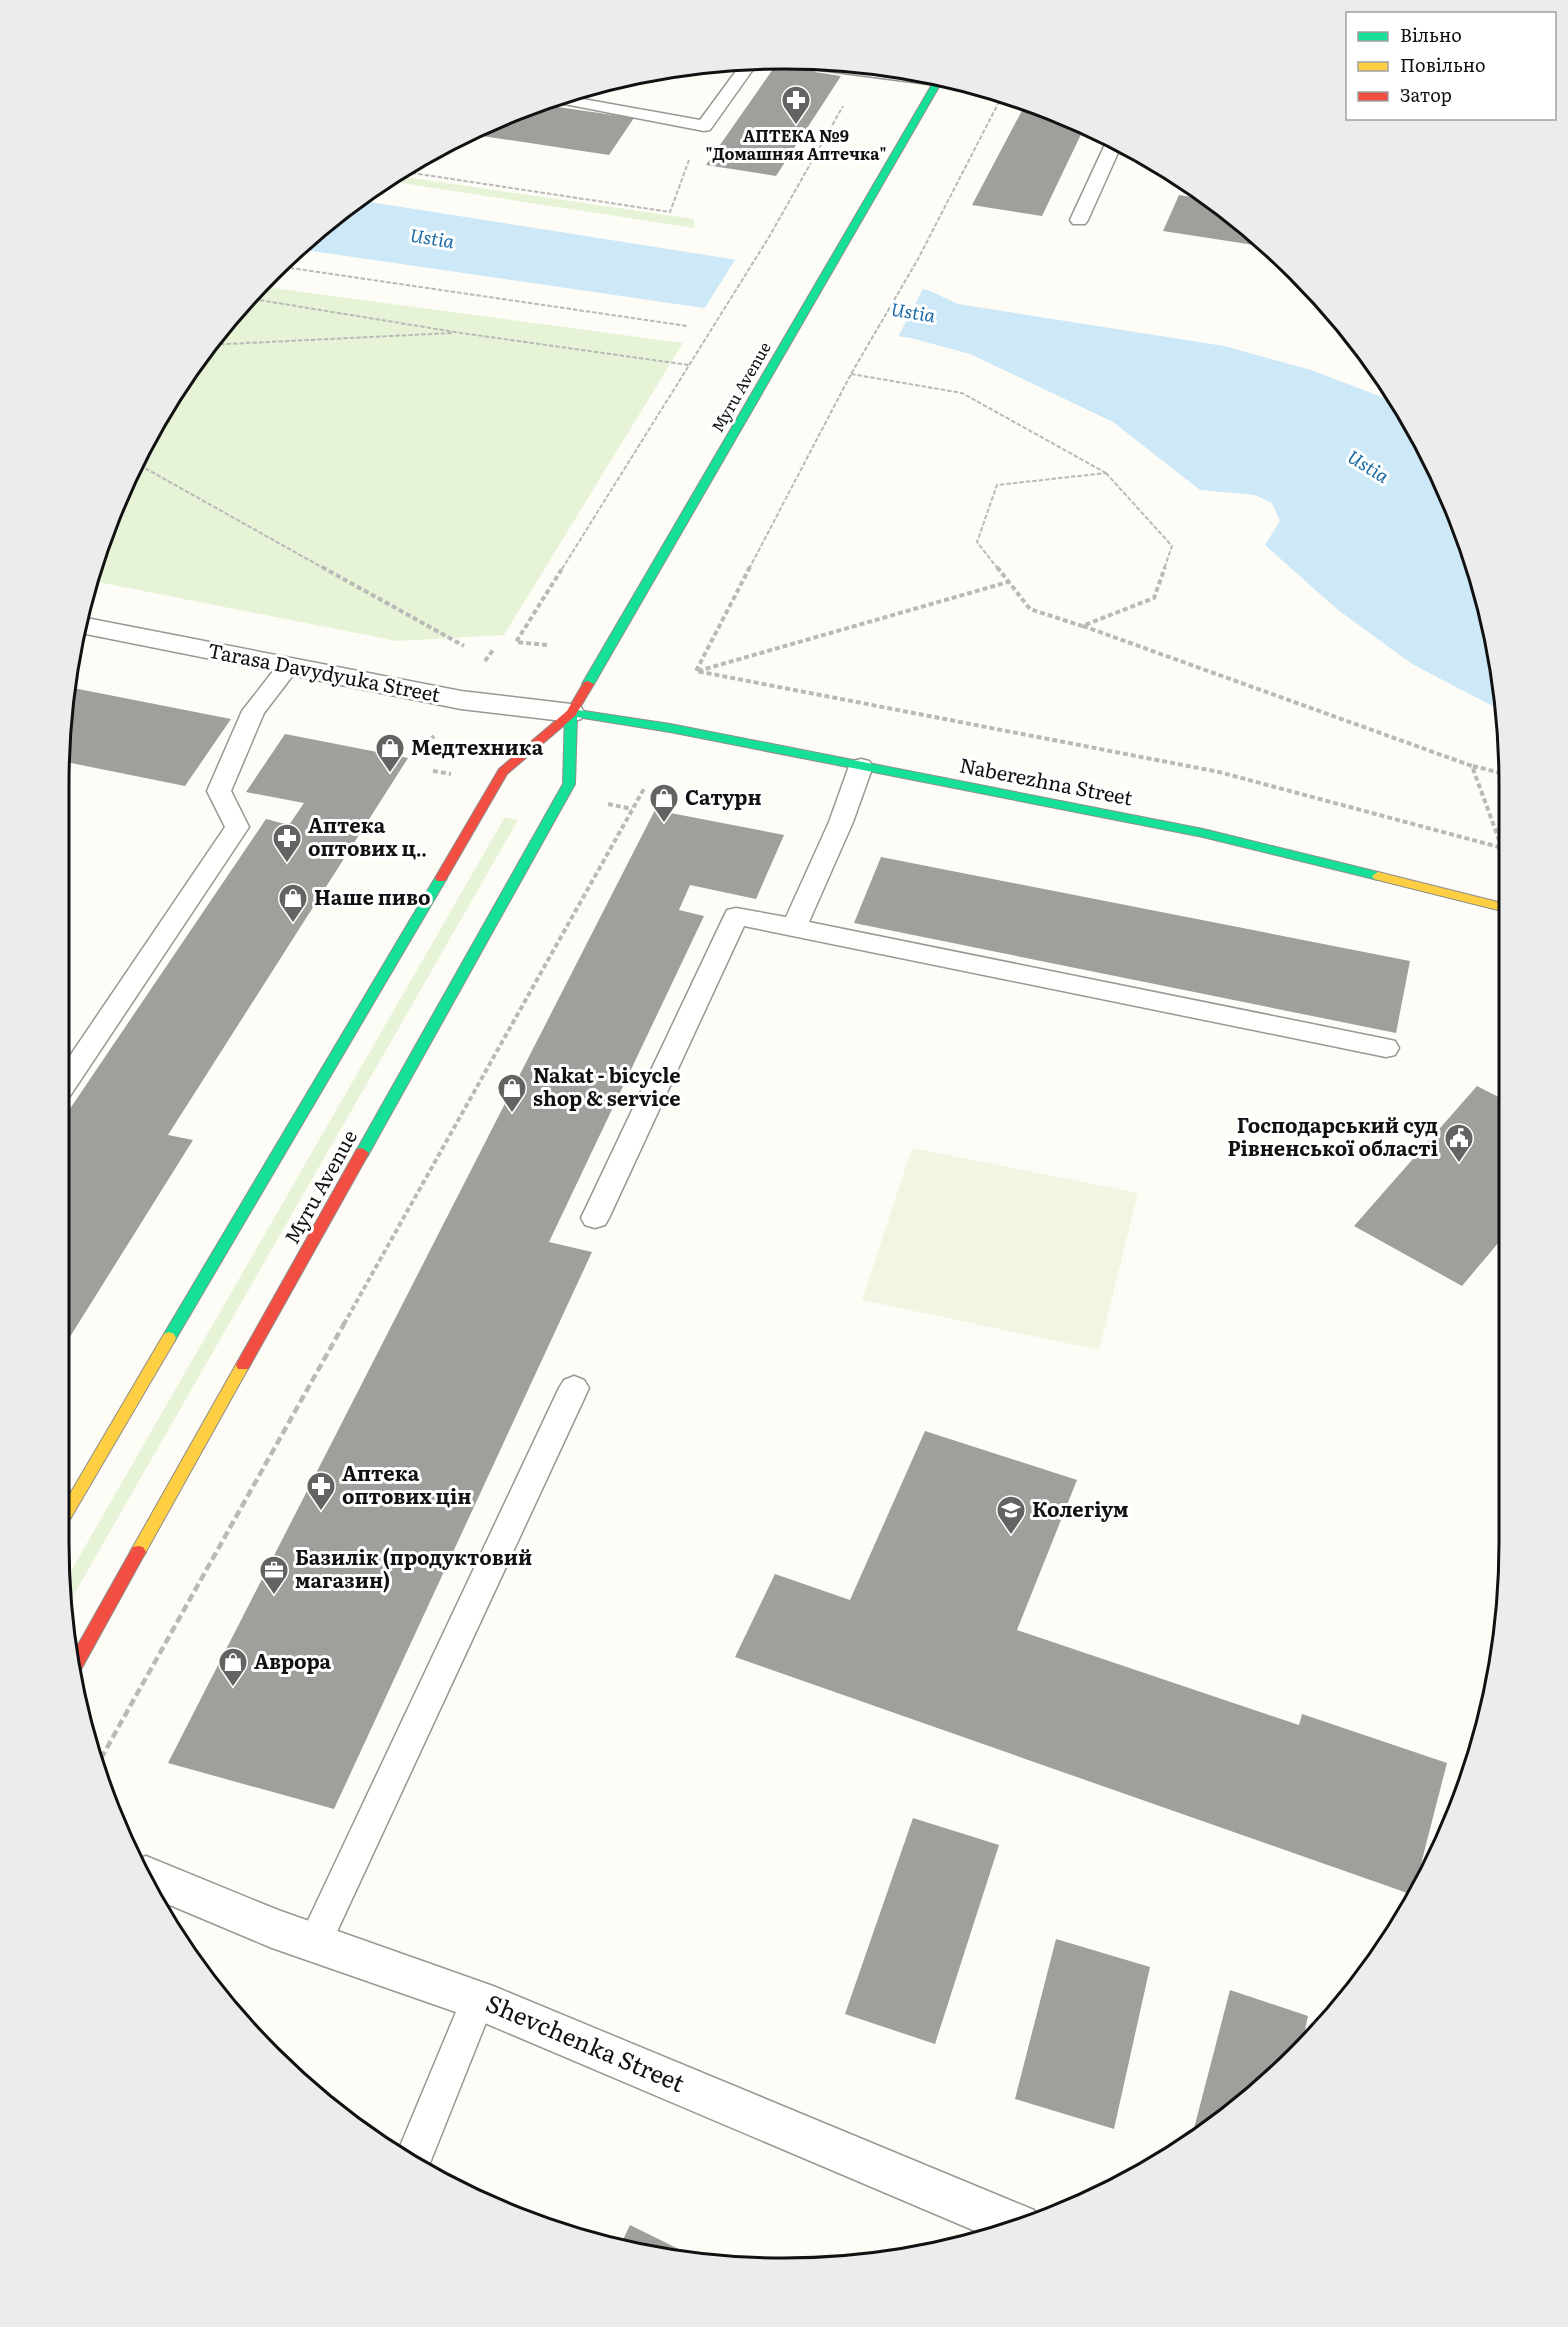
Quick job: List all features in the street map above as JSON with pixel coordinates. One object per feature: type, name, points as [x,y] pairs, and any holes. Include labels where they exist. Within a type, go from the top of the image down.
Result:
[{"type":"street","name":"Myru Avenue","points":[[69,1509],[503,772],[571,713],[935,86]]},
{"type":"street","name":"Tarasa Davydyuka Street","points":[[87,627],[461,700],[571,713]]},
{"type":"street","name":"Myru Avenue","points":[[79,1658],[569,784],[571,713]]},
{"type":"street","name":"Naberezhna Street","points":[[571,713],[670,728],[1203,833],[1499,907]]},
{"type":"street","name":"Shevchenka Street","points":[[153,1878],[273,1928],[478,2000],[1008,2222]]},
{"type":"lane","points":[[571,102],[704,126],[745,71]]},
{"type":"lane","points":[[1079,220],[1111,149]]},
{"type":"lane","points":[[69,1077],[237,827],[219,791],[253,711],[289,666]]},
{"type":"lane","points":[[794,927],[841,822],[861,766]]},
{"type":"lane","points":[[595,1218],[736,916],[1386,1048]]},
{"type":"lane","points":[[315,1942],[574,1388]]},
{"type":"lane","points":[[415,2155],[478,2000]]},
{"type":"path","points":[[547,645],[516,642],[869,74]]},
{"type":"path","points":[[696,671],[851,374],[918,260],[999,102]]},
{"type":"path","points":[[413,173],[670,212],[704,126]]},
{"type":"path","points":[[289,268],[687,326]]},
{"type":"path","points":[[258,300],[461,333],[689,366]]},
{"type":"path","points":[[221,344],[461,333]]},
{"type":"path","points":[[851,374],[962,393],[1106,473],[1172,546],[1154,597],[1082,626]]},
{"type":"path","points":[[143,467],[464,646]]},
{"type":"path","points":[[1106,473],[997,484],[977,542],[1030,609],[1472,766],[1499,772]]},
{"type":"path","points":[[696,671],[1008,582]]},
{"type":"path","points":[[696,671],[1219,772],[1499,847]]},
{"type":"path","points":[[1472,766],[1499,840]]},
{"type":"path","points":[[102,1757],[645,787]]},
{"type":"path","points":[[602,803],[633,809]]},
{"type":"green space","points":[[407,177],[694,219],[694,228],[398,182]]},
{"type":"green space","points":[[269,288],[683,343],[504,635],[397,641],[98,582],[123,510],[165,426],[189,387],[217,349]]},
{"type":"green space","points":[[505,817],[518,820],[72,1598],[70,1572]]},
{"type":"green space","points":[[912,1148],[1138,1193],[1099,1350],[862,1300]]},
{"type":"water","name":"Ustia","points":[[369,202],[928,290],[958,304],[1224,346],[1311,370],[1386,399],[1425,468],[1445,510],[1461,554],[1475,599],[1494,707],[1412,664],[1338,610],[1265,545],[1280,521],[1272,503],[1255,495],[1200,490],[1113,422],[970,354],[911,338],[308,250]]},
{"type":"pier","points":[[736,258],[924,287],[897,339],[703,311]]},
{"type":"building","points":[[773,69],[816,70],[815,72],[841,76],[776,176],[706,165]]},
{"type":"building","points":[[555,107],[634,118],[609,155],[483,136],[510,123]]},
{"type":"building","points":[[1022,110],[1081,134],[1042,216],[972,205]]},
{"type":"building","points":[[1179,195],[1192,197],[1254,245],[1163,231]]},
{"type":"building","points":[[75,688],[231,719],[185,786],[70,763]]},
{"type":"building","points":[[285,734],[408,758],[168,1135],[193,1140],[69,1338],[69,1110],[266,819],[289,825],[304,803],[246,792]]},
{"type":"building","points":[[655,810],[784,835],[756,899],[690,885],[679,910],[704,916],[549,1242],[592,1252],[334,1809],[168,1763]]},
{"type":"building","points":[[881,857],[1410,961],[1396,1033],[854,923]]},
{"type":"building","name":"Господарський суд Рівненської області","points":[[1477,1086],[1499,1097],[1499,1242],[1462,1286],[1354,1226]]},
{"type":"building","points":[[925,1431],[1077,1480],[1017,1630],[1299,1725],[1302,1714],[1447,1763],[1420,1869],[1407,1893],[735,1657],[775,1574],[850,1600]]},
{"type":"building","points":[[913,1818],[999,1845],[935,2044],[845,2014]]},
{"type":"building","points":[[1056,1939],[1150,1967],[1114,2129],[1015,2099]]},
{"type":"building","points":[[1230,1990],[1308,2016],[1304,2033],[1290,2049],[1255,2081],[1194,2128]]},
{"type":"building","points":[[630,2225],[681,2250],[645,2244],[623,2239]]},
{"type":"traffic: fast","points":[[588,684],[935,86]]},
{"type":"traffic: fast","points":[[571,713],[670,728],[1203,833],[1378,876]]},
{"type":"traffic: fast","points":[[362,1153],[569,784],[571,713]]},
{"type":"traffic: fast","points":[[169,1338],[441,878]]},
{"type":"traffic: slow","points":[[1378,876],[1499,906]]},
{"type":"traffic: slow","points":[[69,1508],[169,1338]]},
{"type":"traffic: slow","points":[[138,1552],[243,1365]]},
{"type":"traffic: jam","points":[[441,878],[503,772],[571,713],[588,684]]},
{"type":"traffic: jam","points":[[243,1365],[362,1153]]},
{"type":"traffic: jam","points":[[79,1658],[138,1552]]},
{"type":"place","name":"АПТЕКА №9 \"Домашняя Аптечка\"","points":[[796,126]]},
{"type":"place","name":"Медтехника","points":[[390,774]]},
{"type":"place","name":"Сатурн","points":[[664,824]]},
{"type":"place","name":"Аптека оптових ц‥","points":[[287,864]]},
{"type":"place","name":"Наше пиво","points":[[293,924]]},
{"type":"place","name":"Nakat - bicycle shop & service","points":[[512,1114]]},
{"type":"place","name":"Господарський суд Рівненської області","points":[[1459,1164]]},
{"type":"place","name":"Аптека оптових цін","points":[[321,1512]]},
{"type":"place","name":"Колегіум","points":[[1011,1536]]},
{"type":"place","name":"Базилік (продуктовий магазин)","points":[[274,1596]]},
{"type":"place","name":"Аврора","points":[[233,1688]]}]
